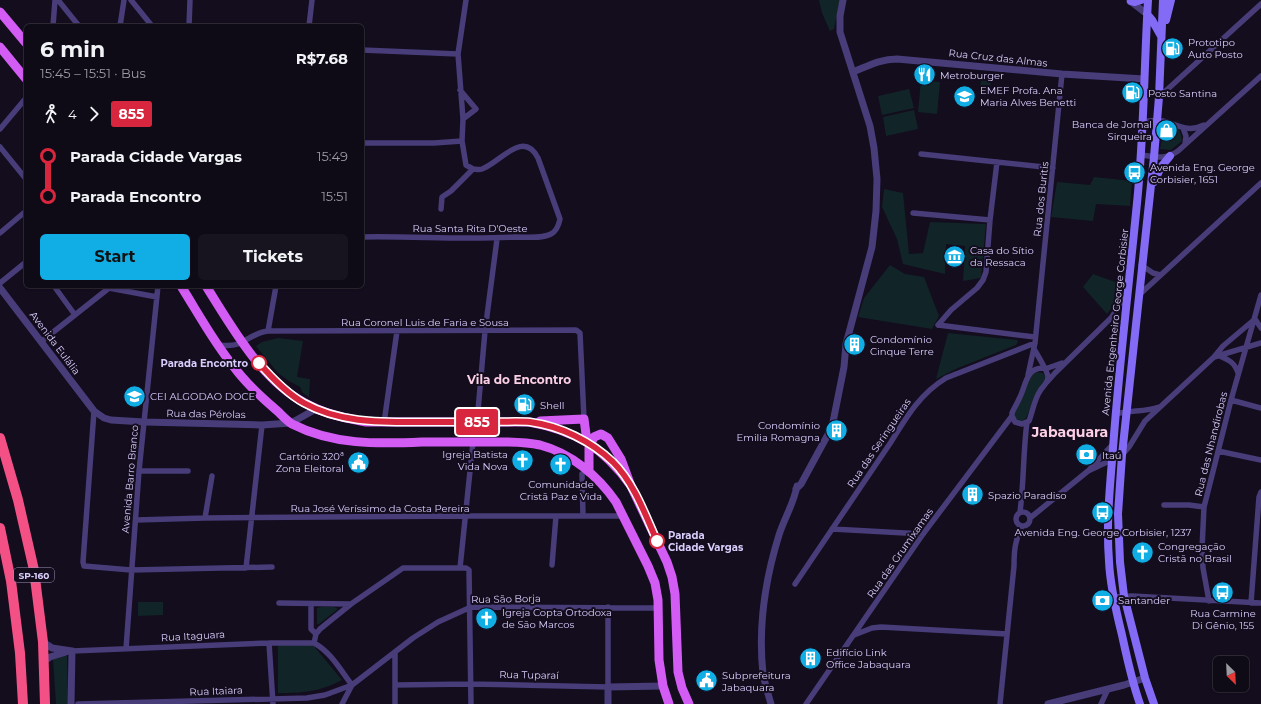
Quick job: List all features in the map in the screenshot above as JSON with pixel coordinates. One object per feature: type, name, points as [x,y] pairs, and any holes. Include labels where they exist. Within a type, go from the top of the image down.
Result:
[{"type":"highway","name":"SP-160","points":[[0,438],[18,500],[34,570],[43,642],[45,704]]},
{"type":"highway","name":"SP-160","points":[[0,528],[12,581],[20,653],[23,704]]},
{"type":"highway","points":[[16,704],[20,653]]},
{"type":"main road","points":[[1130,1],[1135,2],[1141,0]]},
{"type":"main road","name":"Avenida Engenheiro George Corbisier","points":[[1140,704],[1132,682],[1113,597],[1108,538],[1113,444],[1141,155],[1148,0]]},
{"type":"main road","name":"Avenida Engenheiro George Corbisier","points":[[1154,704],[1145,678],[1124,596],[1118,538],[1118,514],[1122,455],[1141,266],[1154,157],[1163,0]]},
{"type":"main road","points":[[1162,36],[1172,0]]},
{"type":"main road","points":[[0,12],[24,41]]},
{"type":"main road","points":[[1147,14],[1162,36]]},
{"type":"main road","points":[[0,47],[24,77]]},
{"type":"main road","points":[[1150,194],[1156,176],[1170,156]]},
{"type":"main road","points":[[182,288],[241,376],[291,423],[321,435],[340,440],[360,442],[391,444],[508,442],[540,446],[568,458],[586,473],[610,494],[624,516],[648,566],[654,583],[658,608],[659,660],[663,686],[669,704]]},
{"type":"main road","points":[[207,288],[242,342],[260,364],[282,387],[292,395],[316,409],[344,418],[384,423],[529,422],[584,419],[588,443],[586,473]]},
{"type":"main road","points":[[529,422],[559,429],[588,443],[613,463],[631,486]]},
{"type":"main road","points":[[588,443],[598,434],[608,438],[621,459],[631,486],[667,562],[675,594],[678,672],[682,688],[689,704]]},
{"type":"street","points":[[53,24],[55,0]]},
{"type":"street","points":[[58,0],[77,24]]},
{"type":"street","points":[[120,24],[124,0]]},
{"type":"street","points":[[131,0],[150,24]]},
{"type":"street","points":[[188,24],[190,0]]},
{"type":"street","points":[[309,24],[312,0]]},
{"type":"street","points":[[441,209],[442,197],[451,191],[473,169],[466,165],[462,141],[463,119],[458,54],[466,0]]},
{"type":"street","points":[[771,704],[764,676],[761,640],[763,608],[772,559],[796,489],[802,484],[828,426],[832,421],[842,377],[846,344],[851,322],[872,247],[876,211],[877,179],[870,126],[840,32],[840,16],[843,0]]},
{"type":"street","points":[[1130,1],[1147,14]]},
{"type":"street","points":[[1158,97],[1261,4]]},
{"type":"street","points":[[364,50],[458,54]]},
{"type":"street","name":"Rua Cruz das Almas","points":[[853,72],[872,63],[897,58],[1062,74],[1144,79]]},
{"type":"street","name":"Rua dos Buritis","points":[[1028,375],[1034,343],[1062,74]]},
{"type":"street","points":[[1141,155],[1154,157],[1170,156],[1261,76]]},
{"type":"street","points":[[460,90],[476,109],[463,119]]},
{"type":"street","points":[[0,129],[24,100]]},
{"type":"street","points":[[1143,122],[1163,121],[1184,128],[1199,127],[1210,122]]},
{"type":"street","points":[[1184,128],[1186,136],[1185,144]]},
{"type":"street","points":[[364,142],[434,143],[462,141]]},
{"type":"street","points":[[0,146],[24,176]]},
{"type":"street","name":"Rua Santa Rita D'Oeste","points":[[364,237],[497,239],[547,236],[554,232],[560,218],[538,158],[533,150],[529,147],[519,146],[481,170],[473,169]]},
{"type":"street","points":[[921,154],[1053,168]]},
{"type":"street","points":[[997,162],[986,272],[983,280],[977,288],[951,310],[938,325],[1034,343],[1044,369],[1048,375],[1047,382]]},
{"type":"street","points":[[1138,296],[1261,183]]},
{"type":"street","points":[[0,233],[24,212]]},
{"type":"street","points":[[913,213],[990,220]]},
{"type":"street","points":[[477,422],[485,331],[497,239]]},
{"type":"street","points":[[0,283],[24,264]]},
{"type":"street","points":[[1141,266],[1160,275]]},
{"type":"street","name":"Avenida Eulália","points":[[0,288],[94,411]]},
{"type":"street","points":[[55,288],[75,315]]},
{"type":"street","points":[[42,341],[107,288]]},
{"type":"street","points":[[113,288],[157,297]]},
{"type":"street","name":"Avenida Barro Branco","points":[[126,650],[139,471],[158,288]]},
{"type":"street","points":[[219,345],[231,346],[258,333],[268,331],[276,288]]},
{"type":"street","points":[[1023,512],[1022,492],[1025,423],[1036,399],[1047,382],[1111,318],[1128,293]]},
{"type":"street","name":"Rua das Nhandirobas","points":[[1209,601],[1203,568],[1202,549],[1204,507],[1238,373],[1261,295]]},
{"type":"street","points":[[1111,318],[1119,315],[1126,318]]},
{"type":"street","points":[[1088,471],[1122,455],[1129,447],[1145,421],[1217,356],[1223,346],[1255,319],[1261,328]]},
{"type":"street","name":"Rua Coronel Luis de Faria e Sousa","points":[[268,331],[576,330],[580,333],[584,419]]},
{"type":"street","points":[[384,423],[396,331]]},
{"type":"street","points":[[1217,356],[1261,342]]},
{"type":"street","name":"Rua das Seringueiras","points":[[795,584],[908,415],[924,395],[946,378],[1034,343]]},
{"type":"street","points":[[1217,356],[1230,360],[1235,365],[1238,373]]},
{"type":"street","points":[[1028,375],[1034,370],[1044,369],[1066,362]]},
{"type":"street","name":"Rua das Grumixamas","points":[[806,704],[923,534],[1012,416],[1028,375]]},
{"type":"street","points":[[1231,400],[1261,408]]},
{"type":"street","points":[[1116,414],[1127,411],[1142,411],[1161,406]]},
{"type":"street","name":"Rua das Pérolas","points":[[94,411],[104,418],[144,422],[262,425],[291,423],[316,409]]},
{"type":"street","points":[[94,411],[83,562],[84,566],[131,570],[272,567]]},
{"type":"street","points":[[1142,411],[1145,421]]},
{"type":"street","points":[[1012,416],[1016,422],[1025,423]]},
{"type":"street","points":[[246,568],[262,425]]},
{"type":"street","points":[[460,568],[473,442]]},
{"type":"street","points":[[1000,704],[1017,536],[1022,526],[1028,524],[1030,518],[1088,471],[1113,444]]},
{"type":"street","points":[[1218,451],[1261,460]]},
{"type":"street","points":[[139,471],[188,471]]},
{"type":"street","points":[[583,516],[586,473]]},
{"type":"street","points":[[205,518],[212,476]]},
{"type":"street","points":[[1251,603],[1259,497],[1261,492]]},
{"type":"street","points":[[1164,505],[1189,505],[1204,507]]},
{"type":"street","points":[[1023,512],[1028,514],[1030,518]]},
{"type":"street","points":[[1022,526],[1015,520],[1016,516],[1023,512]]},
{"type":"street","points":[[552,565],[556,516]]},
{"type":"street","name":"Rua José Veríssimo da Costa Pereira","points":[[136,520],[205,518],[624,516]]},
{"type":"street","points":[[832,529],[923,534]]},
{"type":"street","points":[[352,686],[329,655],[320,646],[314,643],[316,634],[351,604],[403,568],[466,568],[469,570],[471,607],[471,704]]},
{"type":"street","points":[[1113,597],[1132,596],[1261,603]]},
{"type":"street","points":[[279,603],[351,604]]},
{"type":"street","points":[[311,604],[311,629],[316,634]]},
{"type":"street","name":"Rua São Borja","points":[[342,704],[352,686],[413,638],[438,622],[471,607],[658,608]]},
{"type":"street","points":[[608,607],[608,704]]},
{"type":"street","points":[[854,635],[872,628],[881,627],[1007,634]]},
{"type":"street","name":"Rua Itaguara","points":[[43,642],[52,648],[72,651]]},
{"type":"street","points":[[269,643],[273,701]]},
{"type":"street","name":"Rua Itaguara","points":[[44,661],[56,654],[72,651],[269,643],[314,643]]},
{"type":"street","points":[[71,704],[72,651]]},
{"type":"street","points":[[395,653],[395,704]]},
{"type":"street","points":[[1048,704],[1145,678]]},
{"type":"street","name":"Rua Tuparaí","points":[[395,685],[470,684],[663,686]]},
{"type":"street","name":"Rua Itaiara","points":[[78,704],[273,701],[307,698],[352,686]]},
{"type":"street","points":[[1101,704],[1108,689]]},
{"type":"green space","points":[[819,0],[840,0],[834,29],[830,31],[822,13]]},
{"type":"green space","points":[[981,79],[991,80],[989,96],[979,95]]},
{"type":"green space","points":[[921,80],[940,82],[937,114],[918,112]]},
{"type":"green space","points":[[909,89],[914,108],[882,115],[878,96]]},
{"type":"green space","points":[[914,110],[918,129],[886,136],[883,117]]},
{"type":"green space","points":[[1165,125],[1179,130],[1181,135],[1182,141],[1171,150],[1160,149]]},
{"type":"green space","points":[[1094,177],[1132,181],[1130,206],[1096,204],[1093,221],[1051,217],[1057,182],[1090,185]]},
{"type":"green space","points":[[884,189],[903,193],[909,254],[923,253],[930,222],[986,224],[981,278],[963,281],[965,246],[946,244],[945,274],[903,264],[897,239],[882,207]]},
{"type":"green space","points":[[890,265],[905,274],[924,277],[939,316],[932,329],[858,317],[864,298]]},
{"type":"green space","points":[[1093,274],[1121,284],[1114,305],[1107,314],[1083,287]]},
{"type":"green space","points":[[948,333],[1017,340],[1018,342],[1016,345],[958,368],[936,379]]},
{"type":"green space","points":[[278,338],[303,341],[297,377],[310,379],[309,397],[303,393],[300,387],[278,373],[256,346],[262,342]]},
{"type":"green space","points":[[1037,372],[1043,373],[1045,379],[1035,395],[1025,419],[1023,421],[1017,421],[1014,417],[1015,410],[1023,396],[1030,376]]},
{"type":"green space","points":[[138,602],[163,602],[163,615],[138,616]]},
{"type":"green space","points":[[334,607],[338,609],[317,624],[317,608]]},
{"type":"green space","points":[[278,645],[313,645],[342,680],[326,687],[311,691],[278,693]]},
{"type":"green space","points":[[66,655],[68,704],[56,704],[53,659]]},
{"type":"bus line","name":"855","points":[[259,363],[282,387],[304,403],[316,409],[344,418],[366,422],[384,423],[529,422],[559,429],[590,444],[613,463],[620,471],[631,486],[657,541]]},
{"type":"place","name":"Prototipo Auto Posto","points":[[1173,48]]},
{"type":"place","name":"Metroburger","points":[[925,75]]},
{"type":"place","name":"Posto Santina","points":[[1132,93]]},
{"type":"place","name":"EMEF Profa. Ana Maria Alves Benetti","points":[[965,96]]},
{"type":"place","name":"Banca de Jornal Sirqueira","points":[[1167,130]]},
{"type":"place","name":"Avenida Eng. George Corbisier, 1651","points":[[1134,173]]},
{"type":"place","name":"Casa do Sítio da Ressaca","points":[[955,256]]},
{"type":"place","name":"Condomínio Cinque Terre","points":[[855,345]]},
{"type":"place","name":"Parada Encontro","points":[[259,363]]},
{"type":"place","name":"CEI ALGODAO DOCE","points":[[135,396]]},
{"type":"place","name":"Shell","points":[[524,405]]},
{"type":"place","name":"Condomínio Emilia Romagna","points":[[836,431]]},
{"type":"place","name":"Itaú","points":[[1087,455]]},
{"type":"place","name":"Igreja Batista Vida Nova","points":[[523,460]]},
{"type":"place","name":"Cartório 320ª Zona Eleitoral","points":[[359,462]]},
{"type":"place","name":"Comunidade Cristã Paz e Vida","points":[[561,464]]},
{"type":"place","name":"Spazio Paradiso","points":[[972,495]]},
{"type":"place","name":"Avenida Eng. George Corbisier, 1237","points":[[1103,512]]},
{"type":"place","name":"Parada Cidade Vargas","points":[[657,541]]},
{"type":"place","name":"Congregação Cristã no Brasil","points":[[1143,552]]},
{"type":"place","name":"Rua Carmine Di Gênio, 155","points":[[1223,593]]},
{"type":"place","name":"Santander","points":[[1103,600]]},
{"type":"place","name":"Igreja Copta Ortodoxa de São Marcos","points":[[486,618]]},
{"type":"place","name":"Edifício Link Office Jabaquara","points":[[811,658]]},
{"type":"place","name":"Subprefeitura Jabaquara","points":[[706,681]]},
{"type":"district","name":"Vila do Encontro","points":[[519,379]]},
{"type":"district","name":"Jabaquara","points":[[1070,432]]}]
